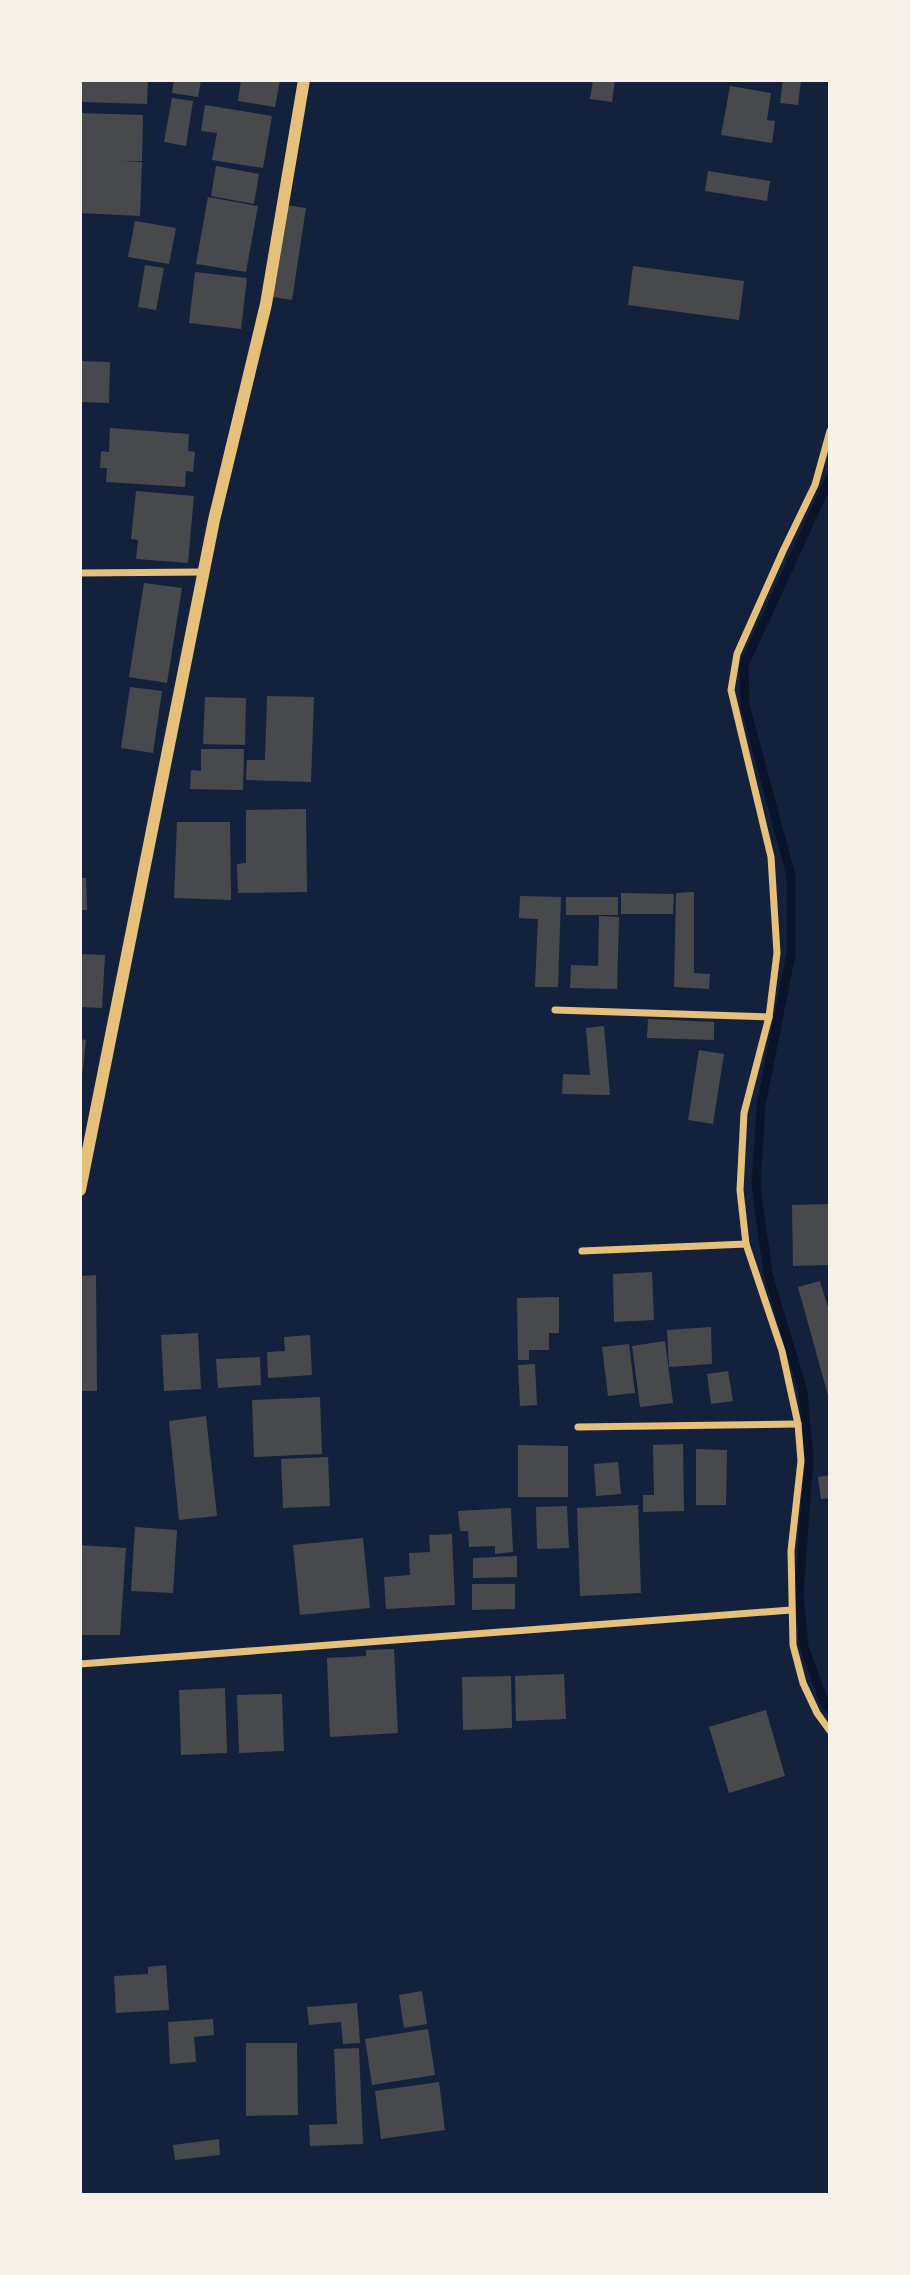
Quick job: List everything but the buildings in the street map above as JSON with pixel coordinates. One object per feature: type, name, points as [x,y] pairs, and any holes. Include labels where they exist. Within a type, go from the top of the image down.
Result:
[{"type":"street","points":[[80,1190],[214,520],[266,304],[304,80]]},
{"type":"street","points":[[830,431],[815,485],[737,654],[730,690],[771,857],[777,953],[769,1017],[744,1113],[740,1190],[746,1244],[782,1351],[798,1423],[801,1461],[791,1551],[793,1645],[803,1683],[817,1713],[830,1731]]},
{"type":"street","points":[[80,573],[204,572]]},
{"type":"street","points":[[555,1010],[769,1017]]},
{"type":"street","points":[[582,1251],[746,1244]]},
{"type":"street","points":[[578,1427],[798,1423]]},
{"type":"street","points":[[80,1664],[791,1610]]},
{"type":"waterway","points":[[830,478],[744,665],[745,705],[791,876],[791,954],[761,1105],[756,1185],[768,1274],[803,1391],[809,1459],[799,1594],[804,1647],[825,1704],[830,1709]]}]
